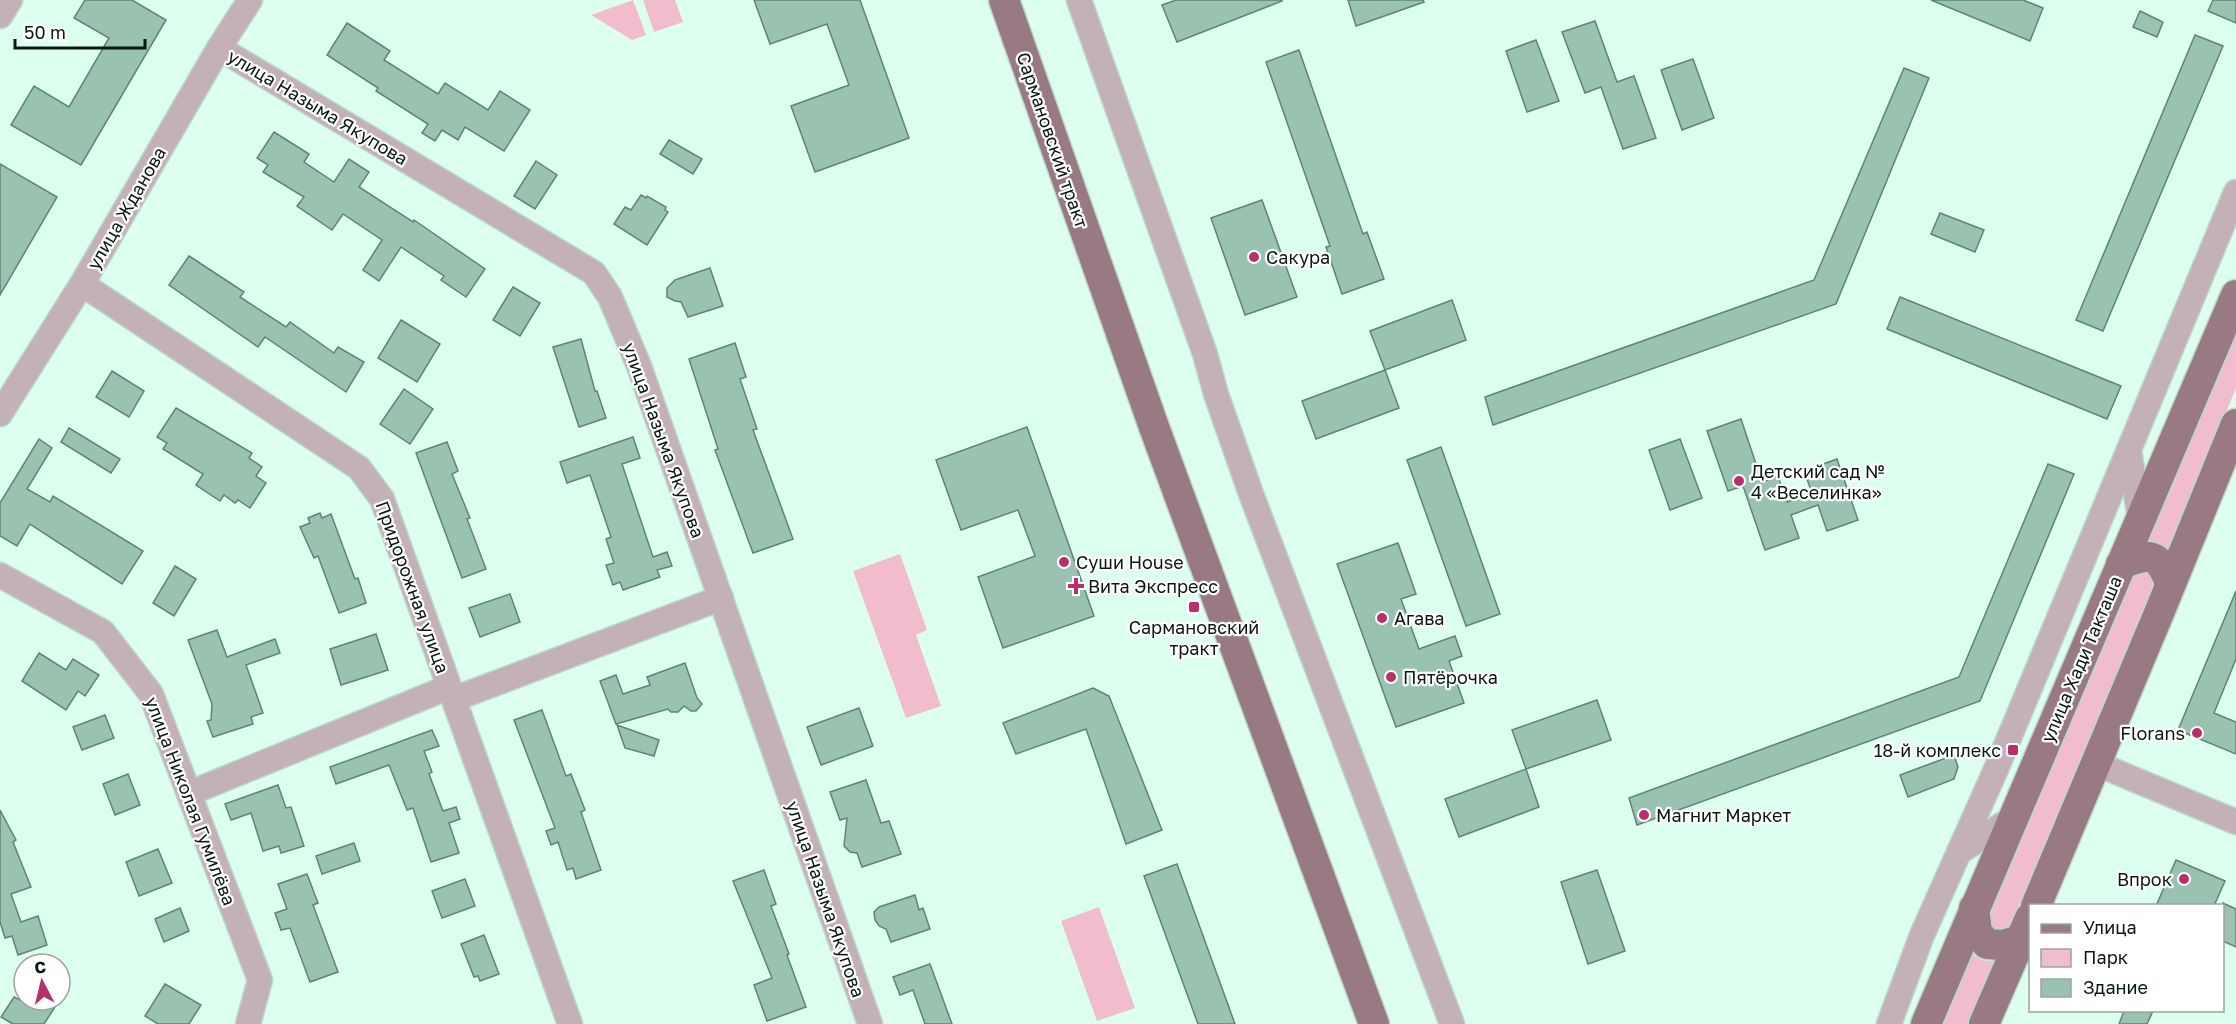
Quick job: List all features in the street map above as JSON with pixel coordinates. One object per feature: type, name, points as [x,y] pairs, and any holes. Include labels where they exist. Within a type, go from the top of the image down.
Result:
[{"type":"main road","name":"Сармановский тракт","points":[[1004,0],[1154,427],[1374,1024]]},
{"type":"main road","name":"улица Хади Такташа","points":[[1926,1024],[2236,295]]},
{"type":"main road","points":[[2037,904],[2236,424]]},
{"type":"main road","points":[[2121,564],[2140,556],[2152,557],[2163,565],[2170,583]]},
{"type":"main road","points":[[1974,908],[1977,932],[1987,944],[2002,945],[2026,929]]},
{"type":"main road","points":[[1984,1024],[2026,929]]},
{"type":"street","points":[[0,16],[10,0]]},
{"type":"street","name":"улица Жданова","points":[[0,414],[82,284],[219,48],[250,0]]},
{"type":"street","points":[[1079,0],[1205,354],[1216,394],[1250,491],[1452,1024]]},
{"type":"street","name":"улица Назыма Якупова","points":[[219,48],[594,273],[610,297],[639,366],[870,1024]]},
{"type":"street","points":[[1889,1024],[1922,935],[2002,756],[2236,192]]},
{"type":"street","name":"Придорожная улица","points":[[82,284],[359,468],[382,498],[569,1023]]},
{"type":"street","points":[[2129,450],[2140,519]]},
{"type":"street","name":"улица Николая Гумилёва","points":[[0,575],[103,632],[151,694],[260,980],[248,1024]]},
{"type":"street","points":[[190,793],[452,693],[721,598]]},
{"type":"street","points":[[2095,763],[2236,822]]},
{"type":"street","points":[[1959,852],[2013,818]]},
{"type":"green space","points":[[633,0],[646,35],[632,40],[591,15]]},
{"type":"green space","points":[[643,0],[675,0],[683,22],[654,32]]},
{"type":"green space","points":[[2236,318],[2236,388],[2166,557],[2141,546]]},
{"type":"green space","points":[[900,554],[927,630],[916,635],[941,706],[906,718],[853,571]]},
{"type":"green space","points":[[2144,566],[2155,582],[2008,931],[1991,931],[1984,914],[2130,570]]},
{"type":"green space","points":[[1099,907],[1135,1008],[1097,1021],[1061,921]]},
{"type":"green space","points":[[1970,950],[1981,960],[1996,961],[1970,1024],[1939,1024]]},
{"type":"building","points":[[85,0],[132,0],[166,20],[81,165],[11,125],[34,86],[69,107],[109,38],[74,18]]},
{"type":"building","points":[[754,0],[860,0],[909,138],[815,172],[791,106],[849,85],[827,24],[770,44]]},
{"type":"building","points":[[1176,0],[1282,1],[1177,42],[1162,5]]},
{"type":"building","points":[[1348,0],[1423,0],[1424,2],[1356,26]]},
{"type":"building","points":[[1931,0],[2023,0],[2043,8],[2030,41]]},
{"type":"building","points":[[2213,0],[2236,0],[2236,23],[2208,11]]},
{"type":"building","points":[[2140,11],[2163,22],[2157,37],[2133,27]]},
{"type":"building","points":[[1595,21],[1617,82],[1634,76],[1656,138],[1623,149],[1601,87],[1585,93],[1562,32]]},
{"type":"building","points":[[347,23],[390,51],[384,60],[438,94],[445,83],[488,110],[500,91],[530,110],[504,151],[465,127],[458,140],[442,130],[435,141],[422,133],[428,124],[376,91],[378,88],[327,55]]},
{"type":"building","points":[[2195,35],[2223,46],[2103,331],[2076,320]]},
{"type":"building","points":[[1536,40],[1559,101],[1527,112],[1506,51]]},
{"type":"building","points":[[1299,50],[1363,234],[1367,232],[1384,279],[1342,294],[1326,247],[1330,246],[1266,62]]},
{"type":"building","points":[[1693,59],[1714,118],[1682,130],[1661,70]]},
{"type":"building","points":[[1904,68],[1929,78],[1836,304],[1493,425],[1485,397],[1814,280]]},
{"type":"building","points":[[274,132],[309,154],[304,162],[334,182],[349,159],[369,172],[359,187],[413,222],[414,220],[485,269],[466,297],[441,280],[444,276],[401,247],[379,281],[363,270],[382,240],[343,214],[332,230],[297,206],[304,197],[263,172],[268,165],[257,158]]},
{"type":"building","points":[[669,140],[702,159],[693,174],[660,154]]},
{"type":"building","points":[[536,161],[557,175],[535,209],[514,196]]},
{"type":"building","points":[[0,164],[57,197],[0,295]]},
{"type":"building","points":[[641,195],[666,207],[665,210],[668,212],[647,245],[614,224],[625,207],[631,210]]},
{"type":"building","name":"Сакура","points":[[1262,200],[1297,297],[1245,315],[1211,218]]},
{"type":"building","points":[[1940,213],[1984,230],[1975,252],[1931,234]]},
{"type":"building","points":[[189,256],[244,292],[240,297],[286,327],[290,322],[334,353],[338,347],[364,362],[346,392],[265,337],[258,347],[169,285]]},
{"type":"building","points":[[710,268],[723,306],[688,317],[681,302],[667,297],[667,288],[675,280]]},
{"type":"building","points":[[513,287],[540,303],[520,336],[493,320]]},
{"type":"building","points":[[1900,297],[2121,386],[2107,419],[1887,329]]},
{"type":"building","points":[[1452,300],[1466,340],[1385,370],[1370,331]]},
{"type":"building","points":[[401,320],[440,344],[417,382],[378,358]]},
{"type":"building","points":[[581,339],[595,391],[597,391],[606,418],[579,427],[553,347]]},
{"type":"building","points":[[735,343],[746,377],[740,379],[757,429],[753,430],[793,539],[753,553],[715,450],[718,449],[689,359]]},
{"type":"building","points":[[1385,370],[1399,408],[1316,439],[1302,401]]},
{"type":"building","points":[[112,371],[144,391],[129,417],[96,397]]},
{"type":"building","points":[[404,389],[433,409],[410,444],[380,424]]},
{"type":"building","points":[[176,408],[252,453],[249,458],[262,467],[256,476],[266,483],[250,508],[238,500],[235,503],[224,495],[220,501],[196,485],[203,474],[163,449],[167,443],[157,437]]},
{"type":"building","points":[[1741,419],[1762,482],[1778,476],[1787,502],[1812,493],[1804,471],[1837,459],[1858,520],[1827,531],[1818,505],[1791,515],[1799,538],[1765,550],[1743,486],[1728,491],[1707,431]]},
{"type":"building","points":[[1027,427],[1094,616],[1003,648],[978,577],[1035,556],[1018,510],[961,530],[936,460]]},
{"type":"building","points":[[69,428],[120,459],[111,473],[61,442]]},
{"type":"building","points":[[633,437],[640,458],[622,464],[653,557],[667,552],[672,566],[657,570],[660,577],[623,590],[620,582],[613,585],[606,565],[614,563],[606,539],[611,537],[590,475],[567,483],[560,462]]},
{"type":"building","points":[[39,439],[52,448],[27,489],[50,502],[53,496],[143,551],[122,584],[30,524],[17,546],[0,536],[0,503]]},
{"type":"building","points":[[1680,439],[1702,498],[1670,510],[1649,450]]},
{"type":"building","points":[[447,442],[458,471],[452,474],[470,518],[467,519],[486,569],[462,578],[416,453]]},
{"type":"building","points":[[1441,447],[1500,614],[1466,626],[1407,460]]},
{"type":"building","points":[[2048,464],[2074,474],[1980,701],[1637,825],[1629,798],[1959,677]]},
{"type":"building","points":[[320,513],[322,518],[331,514],[366,603],[339,613],[318,556],[314,558],[300,527],[310,523],[308,518]]},
{"type":"building","name":"Агава","points":[[1398,543],[1416,594],[1401,599],[1419,649],[1455,636],[1462,656],[1449,661],[1464,703],[1396,727],[1337,564]]},
{"type":"building","points":[[175,566],[196,579],[174,616],[153,603]]},
{"type":"building","points":[[2236,591],[2236,659],[2214,713],[2236,722],[2236,754],[2178,730]]},
{"type":"building","points":[[510,594],[520,622],[480,637],[469,608]]},
{"type":"building","points":[[217,630],[227,657],[275,639],[280,653],[246,665],[263,713],[251,717],[253,724],[213,737],[207,721],[211,720],[212,704],[188,640]]},
{"type":"building","points":[[376,634],[388,670],[341,685],[330,649]]},
{"type":"building","points":[[39,653],[66,670],[73,659],[99,675],[85,696],[78,691],[66,710],[22,681]]},
{"type":"building","points":[[685,663],[697,698],[702,704],[696,711],[691,711],[684,706],[678,712],[671,712],[668,709],[616,724],[600,681],[616,675],[623,694],[650,685],[647,677]]},
{"type":"building","points":[[1093,688],[1109,696],[1162,830],[1126,844],[1086,729],[1016,754],[1003,723]]},
{"type":"building","points":[[1597,700],[1611,740],[1526,769],[1512,730]]},
{"type":"building","points":[[859,708],[873,746],[821,765],[807,727]]},
{"type":"building","points":[[542,710],[566,776],[571,774],[585,810],[581,812],[601,870],[576,879],[573,868],[567,870],[558,842],[551,845],[546,831],[555,828],[514,720]]},
{"type":"building","points":[[105,715],[114,738],[82,750],[73,727]]},
{"type":"building","points":[[617,725],[659,740],[654,756],[625,748]]},
{"type":"building","points":[[432,730],[439,746],[424,751],[432,772],[429,774],[443,811],[456,807],[460,819],[449,823],[459,853],[431,862],[413,808],[407,810],[389,765],[336,784],[330,767]]},
{"type":"building","points":[[1954,755],[1958,767],[1954,779],[1908,797],[1900,775]]},
{"type":"building","points":[[1526,769],[1539,807],[1459,837],[1445,799]]},
{"type":"building","points":[[128,774],[140,805],[115,815],[103,784]]},
{"type":"building","points":[[866,780],[881,823],[889,821],[901,854],[862,867],[857,853],[850,852],[844,846],[847,818],[840,820],[830,792]]},
{"type":"building","points":[[278,785],[286,808],[291,807],[304,846],[281,853],[279,846],[263,851],[251,813],[231,820],[225,804]]},
{"type":"building","points":[[0,810],[16,840],[13,842],[31,887],[11,894],[21,922],[38,916],[47,945],[27,952],[17,952],[12,936],[5,938],[0,922]]},
{"type":"building","points":[[354,843],[360,861],[322,874],[316,856]]},
{"type":"building","points":[[158,849],[172,883],[139,896],[126,862]]},
{"type":"building","points":[[2176,860],[2225,881],[2215,904],[2157,904]]},
{"type":"building","points":[[1177,864],[1235,1024],[1198,1024],[1144,876]]},
{"type":"building","points":[[764,870],[776,904],[771,906],[806,1007],[767,1021],[754,985],[772,978],[733,881]]},
{"type":"building","points":[[1597,870],[1625,951],[1588,964],[1561,882]]},
{"type":"building","points":[[307,874],[318,903],[313,905],[338,972],[310,982],[290,928],[281,930],[275,913],[287,909],[278,884]]},
{"type":"building","points":[[465,879],[475,906],[442,918],[432,891]]},
{"type":"building","points":[[915,895],[919,910],[923,908],[930,929],[891,942],[886,929],[879,926],[875,920],[874,912],[879,907]]},
{"type":"building","points":[[2223,904],[2236,909],[2236,947],[2224,941]]},
{"type":"building","points":[[180,908],[189,931],[164,942],[155,919]]},
{"type":"building","points":[[484,935],[499,974],[480,981],[478,976],[474,977],[461,944]]},
{"type":"building","points":[[930,964],[952,1024],[925,1024],[913,990],[900,995],[893,977]]},
{"type":"building","points":[[165,984],[201,1005],[189,1024],[158,1024],[145,1016]]},
{"type":"building","points":[[12,1000],[12,1012],[52,1012],[44,1024],[13,1024],[1,1017]]},
{"type":"building","points":[[2124,1012],[2153,1012],[2147,1024],[2119,1024]]},
{"type":"place","name":"Сакура","points":[[1254,257]]},
{"type":"place","name":"Детский сад № 4 «Веселинка»","points":[[1739,481]]},
{"type":"place","name":"Суши House","points":[[1064,562]]},
{"type":"place","name":"Вита Экспресс","points":[[1076,586]]},
{"type":"place","name":"Сармановский тракт","points":[[1194,607]]},
{"type":"place","name":"Агава","points":[[1382,618]]},
{"type":"place","name":"Пятёрочка","points":[[1391,677]]},
{"type":"place","name":"Florans","points":[[2197,733]]},
{"type":"place","name":"18-й комплекс","points":[[2013,750]]},
{"type":"place","name":"Магнит Маркет","points":[[1644,815]]},
{"type":"place","name":"Впрок","points":[[2184,879]]}]
